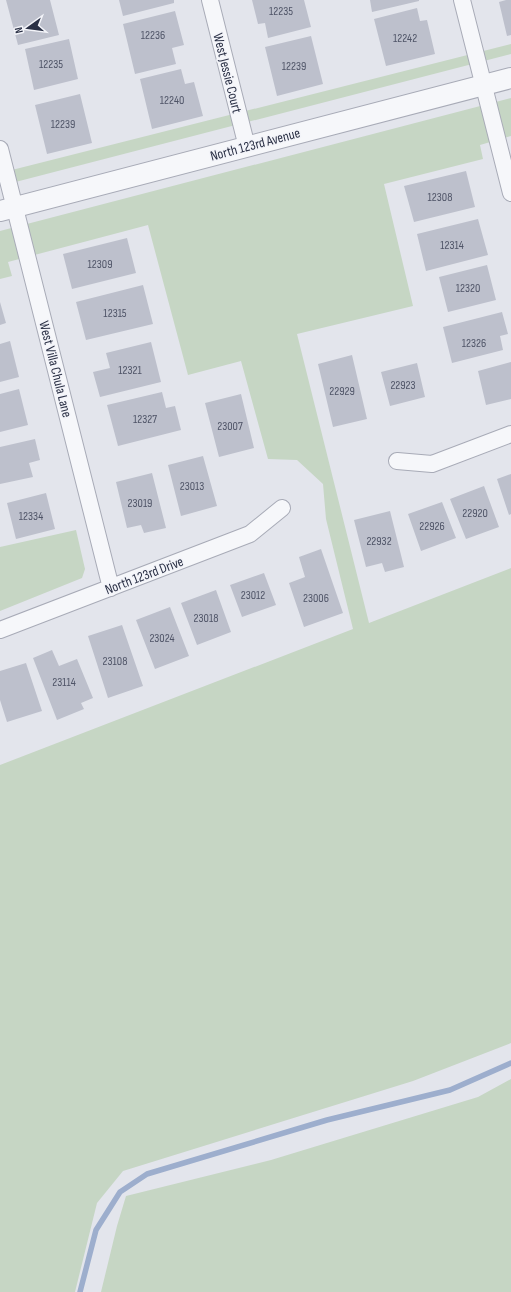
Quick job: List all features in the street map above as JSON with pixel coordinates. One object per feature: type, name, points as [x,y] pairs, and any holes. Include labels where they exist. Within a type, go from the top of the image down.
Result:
[{"type":"street","name":"West Jessie Court","points":[[210,0],[246,147]]},
{"type":"street","points":[[462,0],[511,193]]},
{"type":"street","name":"North 123rd Avenue","points":[[8,209],[511,78]]},
{"type":"street","name":"West Villa Chula Lane","points":[[0,149],[8,209],[112,588]]},
{"type":"street","points":[[397,461],[432,464],[511,434]]},
{"type":"street","name":"North 123rd Drive","points":[[0,630],[250,534],[282,508]]},
{"type":"green space","points":[[511,44],[511,54],[0,186],[0,173]]},
{"type":"green space","points":[[511,98],[511,136],[480,145],[483,159],[384,184],[413,306],[297,334],[369,623],[511,568],[511,1043],[413,1081],[123,1171],[97,1203],[75,1292],[0,1292],[0,765],[353,629],[326,519],[323,484],[297,460],[268,459],[241,361],[188,375],[148,225],[8,262],[12,276],[0,279],[0,231]]},
{"type":"green space","points":[[76,530],[85,569],[82,578],[0,611],[0,547]]},
{"type":"green space","points":[[511,1079],[511,1292],[101,1292],[126,1196],[271,1160],[478,1097]]},
{"type":"building","points":[[6,0],[50,0],[59,35],[18,45]]},
{"type":"building","points":[[119,0],[174,0],[174,3],[123,16]]},
{"type":"building","points":[[252,0],[304,0],[311,27],[268,38],[265,23],[258,24]]},
{"type":"building","points":[[370,0],[419,0],[419,1],[372,12]]},
{"type":"building","points":[[511,0],[511,35],[507,36],[499,2]]},
{"type":"building","points":[[417,8],[420,21],[427,20],[435,54],[386,66],[374,19]]},
{"type":"building","points":[[175,11],[184,45],[172,48],[176,64],[135,74],[123,24]]},
{"type":"building","points":[[311,36],[323,84],[277,96],[265,47]]},
{"type":"building","points":[[69,39],[78,79],[34,90],[25,49]]},
{"type":"building","points":[[181,69],[185,84],[194,82],[203,116],[152,129],[140,79]]},
{"type":"building","points":[[80,94],[92,143],[47,154],[35,105]]},
{"type":"building","points":[[466,171],[475,207],[414,222],[404,186]]},
{"type":"building","points":[[478,219],[488,255],[426,271],[417,234]]},
{"type":"building","points":[[127,238],[136,273],[72,289],[63,254]]},
{"type":"building","points":[[487,265],[496,300],[448,312],[439,277]]},
{"type":"building","points":[[143,285],[153,324],[86,340],[76,302]]},
{"type":"building","points":[[0,302],[6,323],[0,325]]},
{"type":"building","points":[[502,312],[508,334],[500,336],[503,350],[452,363],[443,327]]},
{"type":"building","points":[[10,341],[19,377],[0,382],[0,344]]},
{"type":"building","points":[[151,342],[161,382],[100,397],[93,372],[110,368],[106,353]]},
{"type":"building","points":[[352,355],[367,419],[333,427],[318,364]]},
{"type":"building","points":[[511,362],[511,399],[486,405],[478,371]]},
{"type":"building","points":[[417,363],[425,397],[390,406],[381,372]]},
{"type":"building","points":[[19,389],[28,425],[0,432],[0,394]]},
{"type":"building","points":[[162,392],[166,408],[175,406],[181,430],[118,446],[107,405]]},
{"type":"building","points":[[241,394],[254,448],[219,457],[205,403]]},
{"type":"building","points":[[35,439],[40,460],[29,463],[33,477],[0,484],[0,447]]},
{"type":"building","points":[[203,456],[217,506],[181,516],[168,465]]},
{"type":"building","points":[[152,473],[166,528],[144,533],[141,525],[127,528],[116,482]]},
{"type":"building","points":[[511,474],[511,514],[509,515],[497,479]]},
{"type":"building","points":[[484,486],[499,527],[466,539],[450,499]]},
{"type":"building","points":[[46,493],[55,529],[16,539],[7,503]]},
{"type":"building","points":[[442,502],[456,538],[421,551],[408,514]]},
{"type":"building","points":[[390,511],[404,567],[385,572],[382,563],[366,567],[354,520]]},
{"type":"building","points":[[321,549],[343,613],[304,627],[289,583],[305,577],[299,557]]},
{"type":"building","points":[[264,573],[276,605],[242,617],[230,585]]},
{"type":"building","points":[[216,590],[231,632],[197,645],[181,603]]},
{"type":"building","points":[[170,607],[189,656],[155,669],[136,620]]},
{"type":"building","points":[[122,625],[143,686],[108,698],[88,636]]},
{"type":"building","points":[[52,650],[59,666],[77,659],[93,698],[81,703],[84,709],[57,720],[33,658]]},
{"type":"building","points":[[26,663],[42,711],[7,722],[0,700],[0,671]]},
{"type":"waterway","points":[[80,1292],[96,1230],[120,1192],[147,1174],[327,1120],[450,1090],[511,1063]]}]
